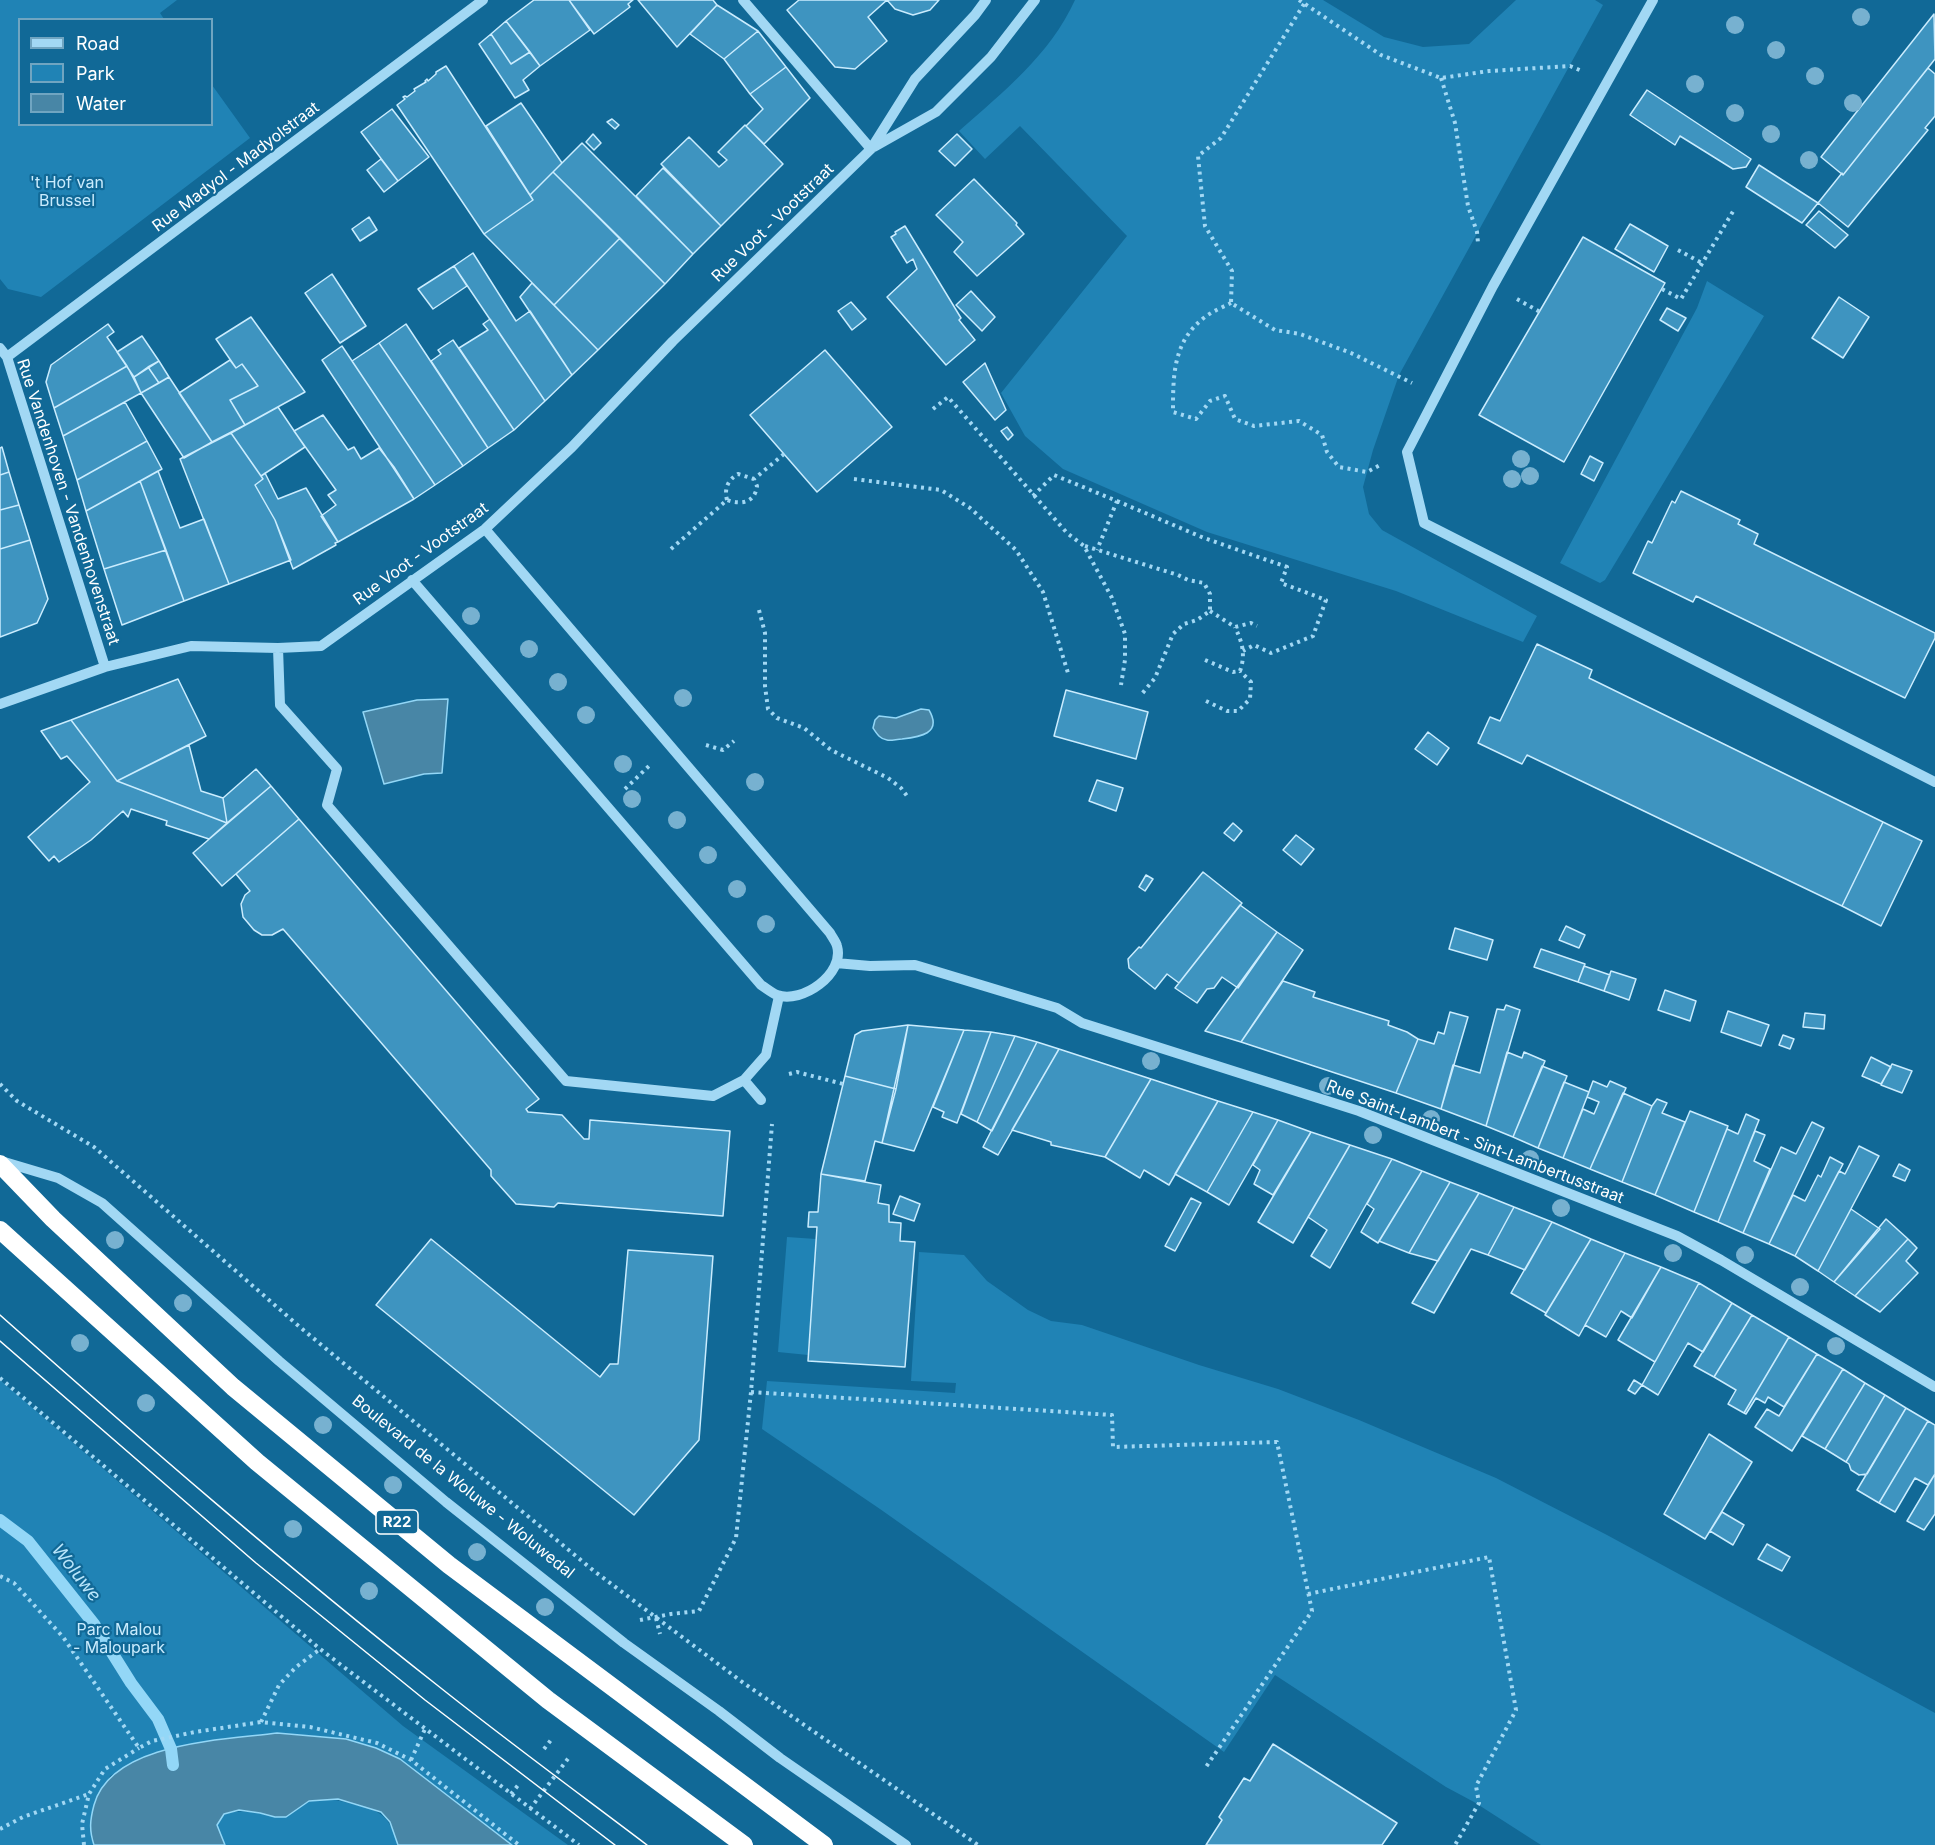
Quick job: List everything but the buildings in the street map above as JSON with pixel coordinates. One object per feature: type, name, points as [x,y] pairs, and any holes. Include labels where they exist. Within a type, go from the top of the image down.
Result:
[{"type":"highway","name":"Boulevard de la Woluwe - Woluwedal","points":[[0,1162],[53,1219],[233,1387],[440,1558],[824,1845]]},
{"type":"highway","name":"R22","points":[[0,1230],[257,1462],[548,1700],[744,1845]]},
{"type":"street","name":"Rue Madyol - Madyolstraat","points":[[4,352],[483,0]]},
{"type":"street","points":[[743,0],[871,149]]},
{"type":"street","name":"Rue Voot - Vootstraat","points":[[0,704],[105,667],[191,646],[278,648],[321,646],[485,529],[572,447],[673,341],[871,149],[915,79],[987,0]]},
{"type":"street","name":"Rue Voot - Vootstraat","points":[[871,149],[936,112],[992,57],[1035,0]]},
{"type":"street","points":[[1653,0],[1493,286],[1407,452],[1425,523],[1935,782]]},
{"type":"street","name":"Rue Vandenhoven - Vandenhovenstraat","points":[[4,352],[105,667]]},
{"type":"street","points":[[412,580],[761,985],[779,996],[812,991],[826,979],[836,963],[838,947],[830,933],[485,529]]},
{"type":"street","points":[[278,648],[280,705],[337,769],[327,806],[566,1081],[713,1096],[744,1080],[766,1055],[779,996]]},
{"type":"street","name":"Rue Saint-Lambert - Sint-Lambertusstraat","points":[[836,963],[870,966],[915,965],[1057,1008],[1082,1023],[1359,1111],[1677,1236],[1935,1387]]},
{"type":"street","points":[[744,1080],[761,1100]]},
{"type":"street","name":"Boulevard de la Woluwe - Woluwedal","points":[[0,1162],[58,1178],[102,1203],[279,1361],[446,1502],[624,1643],[780,1758],[906,1845]]},
{"type":"path","points":[[1299,0],[1381,55],[1441,78],[1489,71],[1570,66],[1608,82]]},
{"type":"path","points":[[1231,303],[1232,271],[1205,226],[1198,156],[1221,138],[1304,4]]},
{"type":"path","points":[[1441,78],[1455,123],[1468,206],[1477,232],[1478,243]]},
{"type":"path","points":[[1662,289],[1681,300],[1736,208]]},
{"type":"path","points":[[1678,250],[1702,263]]},
{"type":"path","points":[[1508,294],[1540,312]]},
{"type":"path","points":[[1231,303],[1275,330],[1300,334],[1351,353],[1399,375],[1435,397]]},
{"type":"path","points":[[1231,303],[1206,317],[1183,339],[1173,379],[1173,412],[1196,419],[1210,401],[1225,396],[1235,419],[1254,426],[1299,422],[1322,435],[1327,452],[1339,467],[1367,472],[1407,452]]},
{"type":"path","points":[[933,409],[948,397],[1067,533],[1084,546],[1188,580],[1204,583],[1210,594],[1210,610]]},
{"type":"path","points":[[754,479],[784,454]]},
{"type":"path","points":[[671,549],[727,500],[727,486],[730,479],[738,474],[754,479],[757,486],[756,492],[747,502],[739,504],[727,500]]},
{"type":"path","points":[[1034,496],[1054,475],[1204,538],[1287,567],[1281,583],[1326,600],[1313,636],[1271,653],[1254,645],[1243,651]]},
{"type":"path","points":[[854,479],[941,490],[970,508],[1016,550],[1043,592],[1068,673]]},
{"type":"path","points":[[1096,550],[1117,501]]},
{"type":"path","points":[[1084,546],[1112,598],[1125,634],[1125,660],[1121,685]]},
{"type":"path","points":[[759,610],[765,633],[765,686],[768,709],[777,718],[804,728],[831,750],[888,778],[907,796]]},
{"type":"path","points":[[1210,610],[1235,627],[1243,651],[1244,661],[1240,671]]},
{"type":"path","points":[[1141,695],[1155,678],[1173,634],[1184,624],[1197,620],[1210,610]]},
{"type":"path","points":[[1235,627],[1251,623],[1257,626]]},
{"type":"path","points":[[1205,660],[1233,672],[1240,671]]},
{"type":"path","points":[[1206,701],[1227,711],[1238,711],[1250,699],[1251,682],[1240,671]]},
{"type":"path","points":[[789,1074],[797,1072],[843,1084]]},
{"type":"path","points":[[0,1084],[17,1101],[94,1147],[301,1328],[594,1572],[745,1684],[978,1845]]},
{"type":"path","points":[[640,1620],[699,1611],[736,1538],[751,1392],[772,1114],[761,1100]]},
{"type":"path","points":[[0,1378],[320,1649],[579,1845]]},
{"type":"path","points":[[751,1392],[1112,1415],[1113,1447],[1277,1442],[1312,1611],[1206,1767]]},
{"type":"path","points":[[1308,1594],[1489,1557],[1516,1710],[1476,1786],[1479,1803],[1455,1845]]},
{"type":"path","points":[[0,1576],[14,1583],[63,1637],[139,1748]]},
{"type":"path","points":[[656,1618],[661,1634]]},
{"type":"path","points":[[261,1722],[279,1685],[296,1667],[320,1649]]},
{"type":"path","points":[[84,1845],[82,1824],[89,1794],[105,1768],[152,1741],[261,1722],[310,1727],[377,1743],[411,1760],[519,1845]]},
{"type":"path","points":[[411,1760],[425,1729]]},
{"type":"path","points":[[530,1809],[565,1762]]},
{"type":"path","points":[[511,1794],[519,1784]]},
{"type":"path","points":[[0,1829],[23,1817],[89,1794]]},
{"type":"green space","name":"'t Hof van Brussel","points":[[0,0],[177,0],[160,13],[163,18],[18,18],[18,126],[213,126],[213,86],[250,138],[41,297],[8,289],[0,279]]},
{"type":"green space","points":[[1075,0],[1323,0],[1384,37],[1423,47],[1469,44],[1516,0],[1595,0],[1603,5],[1399,375],[1373,450],[1363,487],[1369,514],[1382,530],[1537,616],[1523,642],[1396,591],[1207,532],[1063,469],[1025,436],[1001,393],[1127,236],[1020,126],[985,159],[959,131],[1024,72],[1053,38]]},
{"type":"green space","points":[[1707,281],[1764,316],[1605,580],[1600,583],[1560,563],[1697,308]]},
{"type":"green space","points":[[787,1237],[816,1239],[808,1355],[778,1352]]},
{"type":"green space","points":[[919,1252],[964,1255],[987,1281],[1028,1310],[1051,1321],[1082,1325],[1278,1389],[1359,1420],[1496,1478],[1607,1535],[1935,1713],[1935,1845],[1541,1845],[1446,1787],[1275,1675],[1224,1752],[880,1509],[762,1429],[767,1381],[955,1393],[956,1383],[911,1381]]},
{"type":"green space","name":"Parc Malou - Maloupark","points":[[0,1380],[403,1726],[568,1845],[512,1845],[400,1759],[346,1739],[277,1733],[152,1753],[110,1776],[91,1838],[94,1845],[0,1845]]},
{"type":"green space","points":[[322,1799],[365,1807],[379,1813],[392,1828],[398,1845],[225,1845],[217,1825],[224,1814],[250,1812],[275,1817],[309,1801]]},
{"type":"water","points":[[448,699],[442,773],[424,774],[384,784],[363,712],[417,700]]},
{"type":"water","points":[[921,709],[929,710],[933,718],[931,729],[922,735],[889,740],[877,734],[873,728],[879,716],[896,718]]},
{"type":"water","points":[[277,1733],[346,1739],[376,1748],[400,1759],[512,1845],[398,1845],[390,1822],[381,1812],[338,1799],[309,1801],[286,1817],[239,1810],[224,1814],[217,1825],[225,1845],[94,1845],[91,1825],[94,1805],[105,1784],[122,1768],[145,1756],[172,1748],[228,1738]]},
{"type":"waterway","name":"Woluwe","points":[[0,1520],[28,1541],[94,1624],[131,1683],[158,1719],[171,1749],[173,1765]]},
{"type":"tram line","points":[[0,1315],[271,1550],[515,1746],[647,1845]]},
{"type":"tram line","points":[[0,1341],[256,1563],[425,1700],[615,1845]]}]
